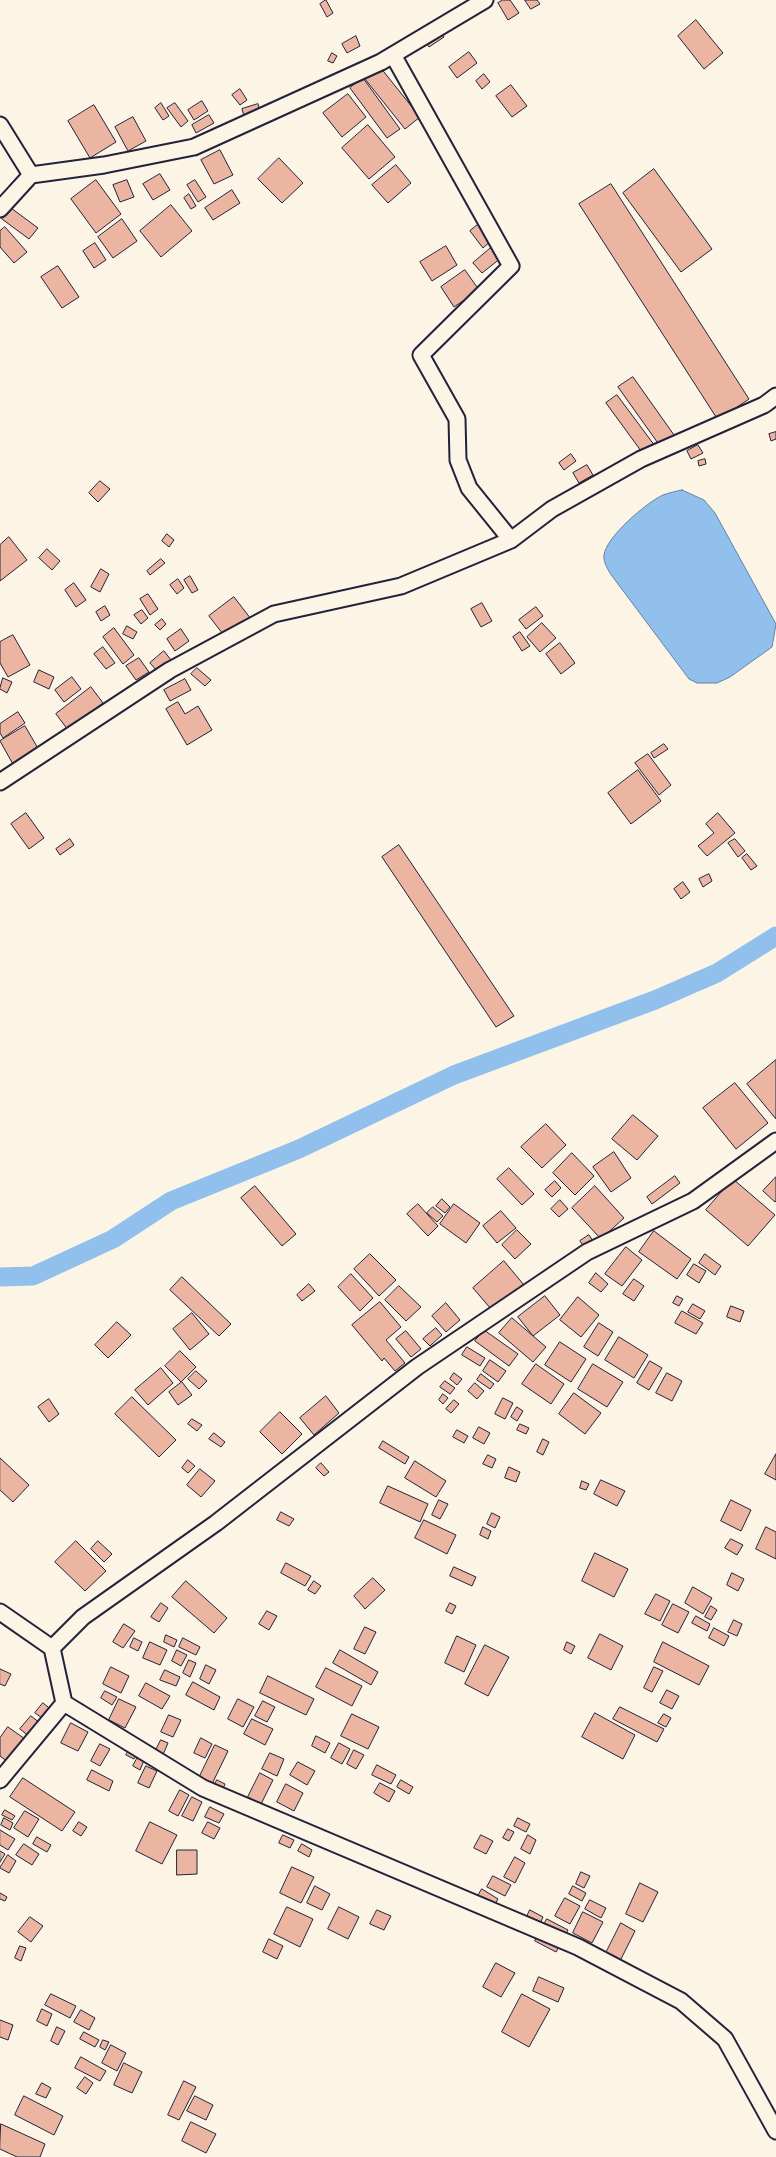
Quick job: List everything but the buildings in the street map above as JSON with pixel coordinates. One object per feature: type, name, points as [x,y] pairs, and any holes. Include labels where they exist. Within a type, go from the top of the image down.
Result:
[{"type":"street","points":[[0,209],[30,175],[104,165],[194,147],[393,55],[485,0]]},
{"type":"street","points":[[393,55],[511,266],[421,355],[457,419],[458,460],[469,488],[511,540]]},
{"type":"street","points":[[0,125],[30,175]]},
{"type":"street","points":[[0,782],[170,670],[274,614],[401,586],[511,540],[552,508],[641,458],[764,405],[776,396]]},
{"type":"street","points":[[52,1648],[83,1617],[216,1523],[417,1367],[587,1252],[693,1201],[776,1141]]},
{"type":"street","points":[[0,1612],[52,1648],[64,1703],[203,1788],[578,1947],[681,2001],[725,2039],[776,2131]]},
{"type":"street","points":[[0,1780],[64,1703]]},
{"type":"water","points":[[682,490],[704,500],[715,513],[776,624],[772,647],[730,677],[717,683],[697,683],[689,679],[607,569],[604,560],[606,548],[612,539],[638,512],[663,495]]},
{"type":"waterway","points":[[0,1277],[33,1276],[113,1239],[171,1201],[299,1149],[454,1075],[655,1000],[717,973],[776,936]]}]
